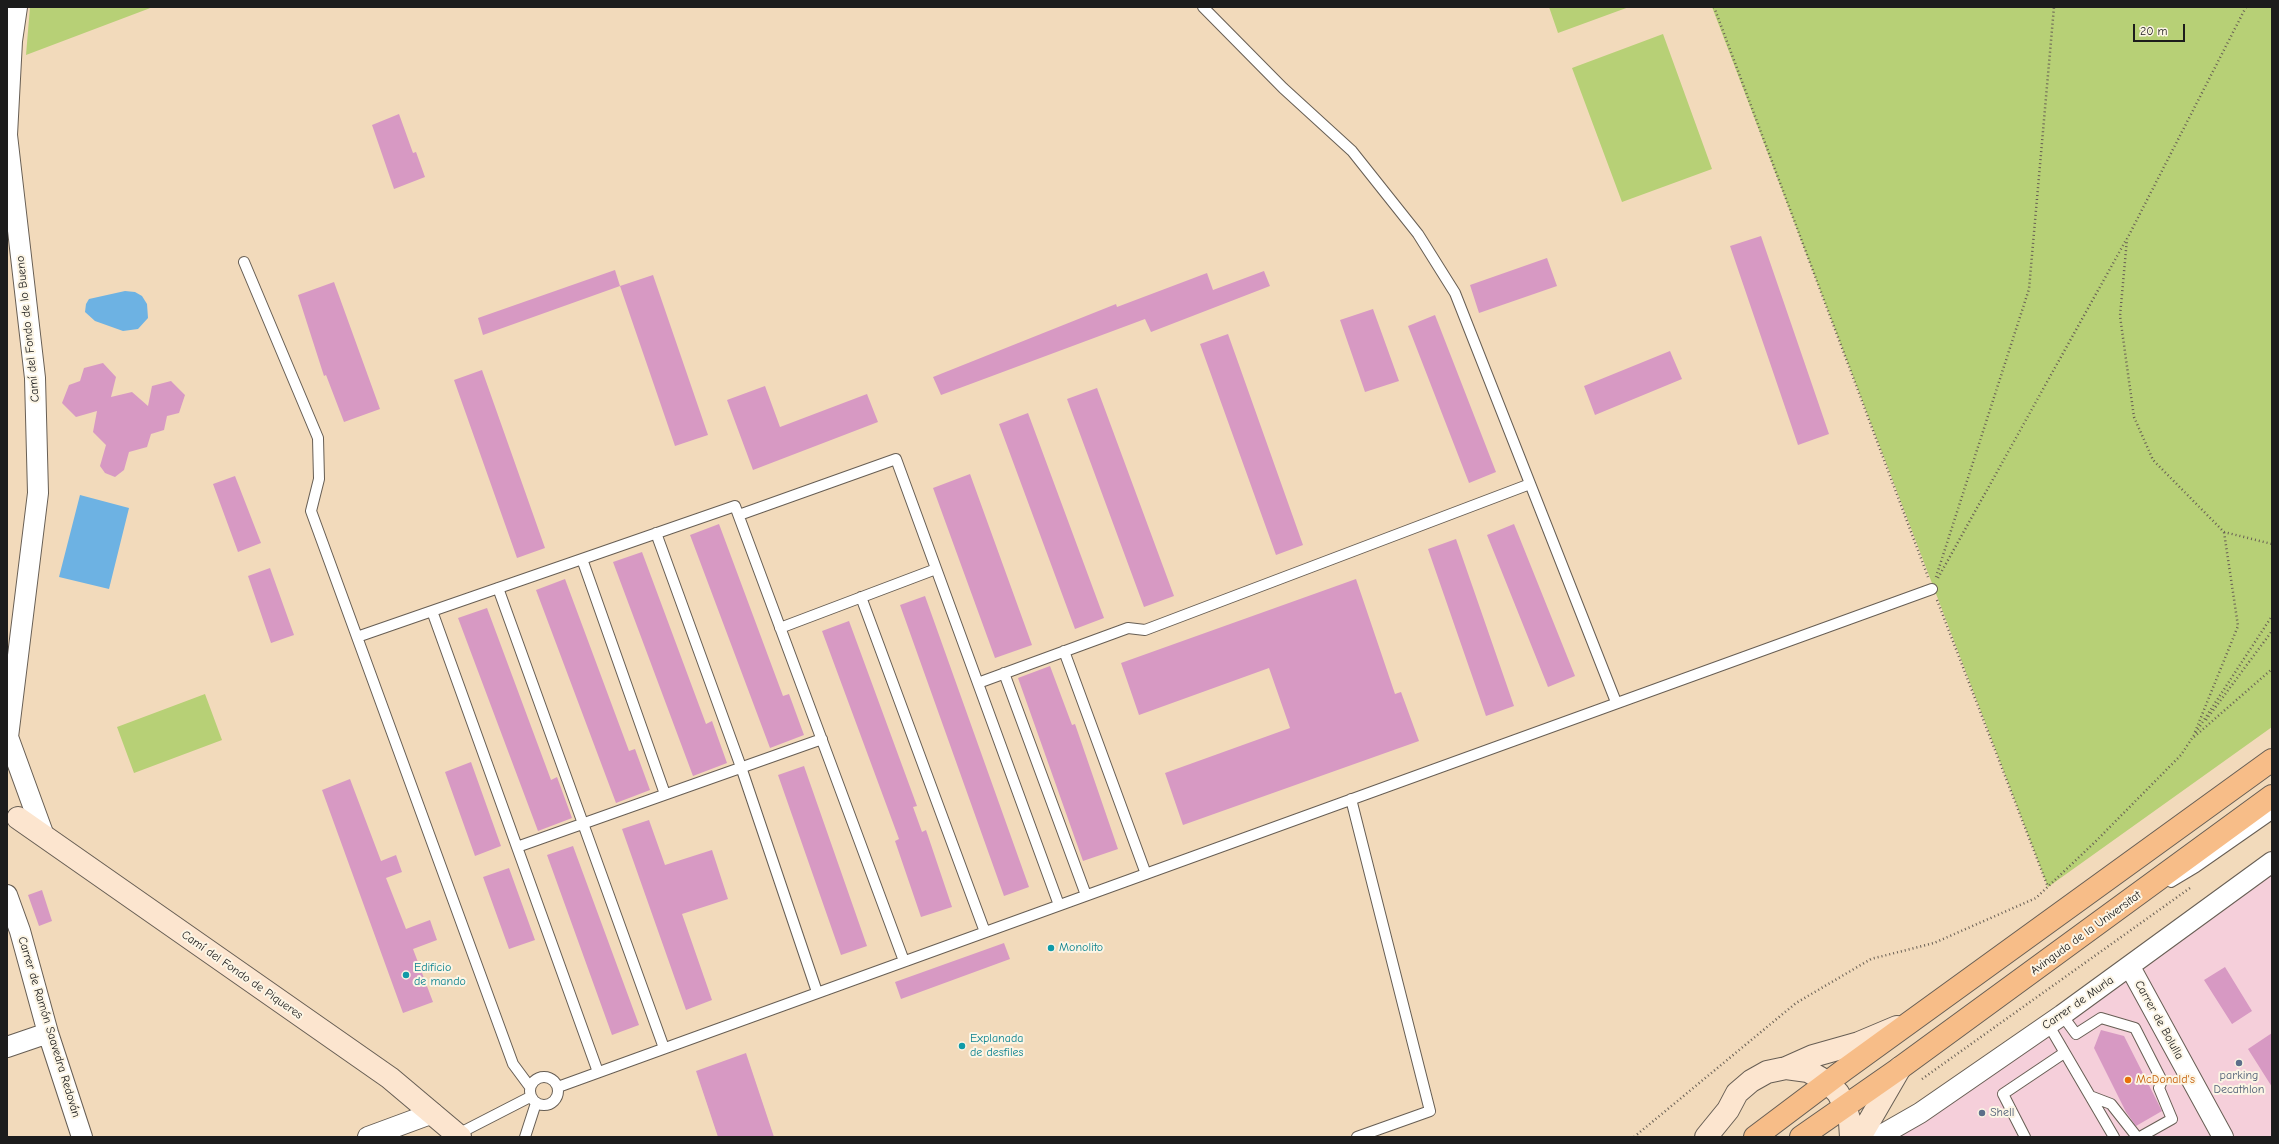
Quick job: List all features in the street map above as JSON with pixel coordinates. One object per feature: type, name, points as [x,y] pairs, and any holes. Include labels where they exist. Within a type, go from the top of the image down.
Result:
[{"type":"main road","points":[[1755,1137],[1827,1082],[2272,760]]},
{"type":"main road","name":"Avinguda de la Universitat","points":[[1801,1137],[1900,1068],[2272,796]]},
{"type":"street","name":"Camí del Fondo de lo Bueno","points":[[15,7],[7,135],[35,378],[38,493],[8,735],[44,836]]},
{"type":"street","name":"Camí del Fondo de Piqueres","points":[[13,820],[44,836],[390,1078],[459,1135]]},
{"type":"street","name":"Carrer de Murla","points":[[1878,1137],[1920,1113],[2055,1020],[2130,967],[2272,862]]},
{"type":"street","name":"Carrer de Ramón Saavedra Redován","points":[[7,895],[14,934],[82,1137]]},
{"type":"street","name":"Carrer de Bolulla","points":[[2130,967],[2223,1137]]},
{"type":"street","points":[[1706,1137],[1728,1110],[1737,1094],[1751,1080],[1767,1072],[1786,1068],[1813,1056],[1859,1043],[1914,1019]]},
{"type":"street","points":[[7,1046],[48,1033]]},
{"type":"street","points":[[1786,1068],[1808,1071],[1827,1082],[1838,1093],[1846,1106],[1850,1122],[1851,1137]]},
{"type":"street","name":"Avinguda de la Universitat","points":[[1860,1137],[1900,1068]]},
{"type":"street","points":[[1725,1137],[1725,1125],[1728,1110]]},
{"type":"street","points":[[368,1137],[433,1113]]},
{"type":"lane","points":[[1203,7],[1283,88],[1352,151],[1418,234],[1455,293],[1616,702]]},
{"type":"lane","points":[[244,262],[318,438],[319,479],[311,511],[513,1064],[532,1096],[546,1106],[552,1104],[558,1094],[558,1087],[551,1079],[546,1077],[536,1079],[532,1096],[525,1137]]},
{"type":"lane","points":[[739,515],[896,459],[1059,905]]},
{"type":"lane","points":[[978,683],[1128,628],[1145,630],[1530,484]]},
{"type":"lane","points":[[357,637],[735,506],[904,961]]},
{"type":"lane","points":[[656,533],[741,767],[818,992]]},
{"type":"lane","points":[[582,559],[665,794]]},
{"type":"lane","points":[[780,628],[936,569]]},
{"type":"lane","points":[[498,588],[664,1048]]},
{"type":"lane","points":[[558,1087],[1351,800],[1616,702],[1932,589]]},
{"type":"lane","points":[[861,597],[985,932]]},
{"type":"lane","points":[[432,611],[598,1072]]},
{"type":"lane","points":[[1064,652],[1146,874]]},
{"type":"lane","points":[[1004,673],[1086,895]]},
{"type":"lane","points":[[516,846],[584,824],[822,739]]},
{"type":"lane","points":[[1351,800],[1430,1111],[1357,1137]]},
{"type":"lane","points":[[2091,929],[2196,868],[2272,814]]},
{"type":"lane","points":[[2055,1020],[2076,1034],[2101,1018],[2136,1028],[2162,1081],[2159,1088],[2172,1118],[2138,1137],[2111,1104],[2090,1096]]},
{"type":"lane","points":[[2055,1020],[2064,1053],[2114,1137]]},
{"type":"lane","points":[[2025,1137],[2003,1094],[2064,1053]]},
{"type":"lane","points":[[459,1135],[532,1096]]},
{"type":"path","points":[[1714,7],[1932,589],[2048,887]]},
{"type":"path","points":[[1932,589],[2029,289],[2054,7]]},
{"type":"path","points":[[1932,589],[2127,239],[2246,7]]},
{"type":"path","points":[[2127,239],[2120,316],[2134,418],[2153,460],[2224,532],[2272,544]]},
{"type":"path","points":[[2192,739],[2238,626],[2224,532]]},
{"type":"path","points":[[1634,1137],[1796,1003],[1871,959],[1934,943],[2036,898],[2181,755],[2272,616]]},
{"type":"path","points":[[2192,739],[2272,631]]},
{"type":"path","points":[[2192,739],[2272,669]]},
{"type":"path","points":[[1919,1081],[2195,885]]},
{"type":"shaded area","points":[[2272,865],[2272,1137],[1895,1137]]},
{"type":"green space","points":[[30,7],[153,7],[26,55]]},
{"type":"green space","points":[[1549,7],[1629,7],[1558,33]]},
{"type":"green space","points":[[1712,7],[2272,7],[2272,727],[2048,887]]},
{"type":"green space","points":[[1663,34],[1712,169],[1622,202],[1572,68]]},
{"type":"green space","points":[[205,694],[222,740],[134,773],[117,727]]},
{"type":"water","points":[[125,291],[135,292],[142,296],[147,304],[148,318],[138,329],[123,331],[95,321],[85,312],[86,304],[89,299]]},
{"type":"water","points":[[80,495],[129,508],[109,589],[59,577]]},
{"type":"building","points":[[399,114],[413,153],[416,152],[425,177],[394,189],[372,125]]},
{"type":"building","points":[[1761,236],[1829,434],[1798,445],[1730,246]]},
{"type":"building","points":[[1547,258],[1557,286],[1479,313],[1470,285]]},
{"type":"building","points":[[615,270],[620,286],[483,335],[478,318]]},
{"type":"building","points":[[1264,271],[1270,286],[1151,332],[1145,319],[941,395],[933,377],[1116,304],[1117,307],[1207,273],[1213,290]]},
{"type":"building","points":[[653,275],[708,435],[675,446],[620,286]]},
{"type":"building","points":[[334,282],[380,409],[344,422],[326,375],[324,376],[298,295]]},
{"type":"building","points":[[1373,309],[1399,381],[1365,392],[1340,320]]},
{"type":"building","points":[[1435,315],[1496,472],[1469,483],[1408,326]]},
{"type":"building","points":[[1228,334],[1303,545],[1276,555],[1200,344]]},
{"type":"building","points":[[1670,351],[1682,379],[1595,415],[1584,386]]},
{"type":"building","points":[[103,363],[116,377],[111,397],[132,392],[148,406],[152,386],[171,381],[185,395],[179,413],[167,416],[164,430],[151,434],[147,447],[129,452],[124,470],[115,477],[105,473],[100,466],[106,445],[93,432],[97,411],[76,417],[62,403],[69,385],[80,381],[84,368]]},
{"type":"building","points":[[482,370],[545,548],[517,558],[454,380]]},
{"type":"building","points":[[765,386],[780,427],[867,394],[878,422],[753,470],[727,400]]},
{"type":"building","points":[[1097,388],[1174,596],[1144,607],[1067,399]]},
{"type":"building","points":[[1028,413],[1104,618],[1075,629],[999,424]]},
{"type":"building","points":[[970,474],[1032,645],[995,658],[933,488]]},
{"type":"building","points":[[235,476],[261,543],[238,552],[213,484]]},
{"type":"building","points":[[719,524],[783,696],[789,694],[804,735],[770,748],[690,535]]},
{"type":"building","points":[[1514,524],[1575,676],[1548,687],[1487,535]]},
{"type":"building","points":[[1456,539],[1514,706],[1486,716],[1428,549]]},
{"type":"building","points":[[642,552],[706,724],[712,721],[727,763],[693,776],[613,562]]},
{"type":"building","points":[[270,568],[294,635],[271,643],[248,576]]},
{"type":"building","points":[[565,579],[629,751],[635,749],[650,790],[616,803],[536,590]]},
{"type":"building","points":[[1356,579],[1395,694],[1401,692],[1419,741],[1183,825],[1165,773],[1290,728],[1269,668],[1139,715],[1121,663]]},
{"type":"building","points":[[925,596],[1029,887],[1004,896],[900,605]]},
{"type":"building","points":[[487,608],[551,780],[557,777],[572,818],[538,831],[458,618]]},
{"type":"building","points":[[849,621],[917,806],[913,807],[922,832],[926,830],[952,907],[921,917],[895,841],[899,839],[822,631]]},
{"type":"building","points":[[1050,666],[1072,725],[1075,724],[1118,849],[1083,861],[1018,678]]},
{"type":"building","points":[[471,762],[501,846],[475,856],[445,772]]},
{"type":"building","points":[[804,766],[867,946],[841,955],[778,775]]},
{"type":"building","points":[[350,779],[381,861],[396,855],[402,872],[386,878],[406,929],[430,920],[437,940],[413,949],[433,1002],[403,1013],[322,790]]},
{"type":"building","points":[[649,820],[665,865],[712,850],[728,899],[682,914],[712,1000],[686,1010],[622,829]]},
{"type":"building","points":[[573,846],[639,1025],[612,1035],[547,855]]},
{"type":"building","points":[[509,868],[535,940],[509,949],[483,877]]},
{"type":"building","points":[[42,890],[52,921],[39,926],[28,895]]},
{"type":"building","points":[[1004,943],[1010,959],[901,999],[895,982]]},
{"type":"building","points":[[2225,967],[2252,1011],[2232,1024],[2204,980]]},
{"type":"building","name":"McDonald's","points":[[2101,1030],[2124,1036],[2162,1111],[2136,1126],[2126,1112],[2094,1048]]},
{"type":"building","points":[[2272,1033],[2272,1087],[2248,1049]]},
{"type":"building","points":[[746,1053],[774,1137],[718,1137],[696,1071]]},
{"type":"place","name":"Monolito","points":[[1051,948]]},
{"type":"place","name":"Edificio de mando","points":[[406,975]]},
{"type":"place","name":"Explanada de desfiles","points":[[962,1046]]},
{"type":"place","name":"parking Decathlon","points":[[2239,1063]]},
{"type":"place","name":"McDonald's","points":[[2128,1080]]},
{"type":"place","name":"Shell","points":[[1982,1113]]}]
